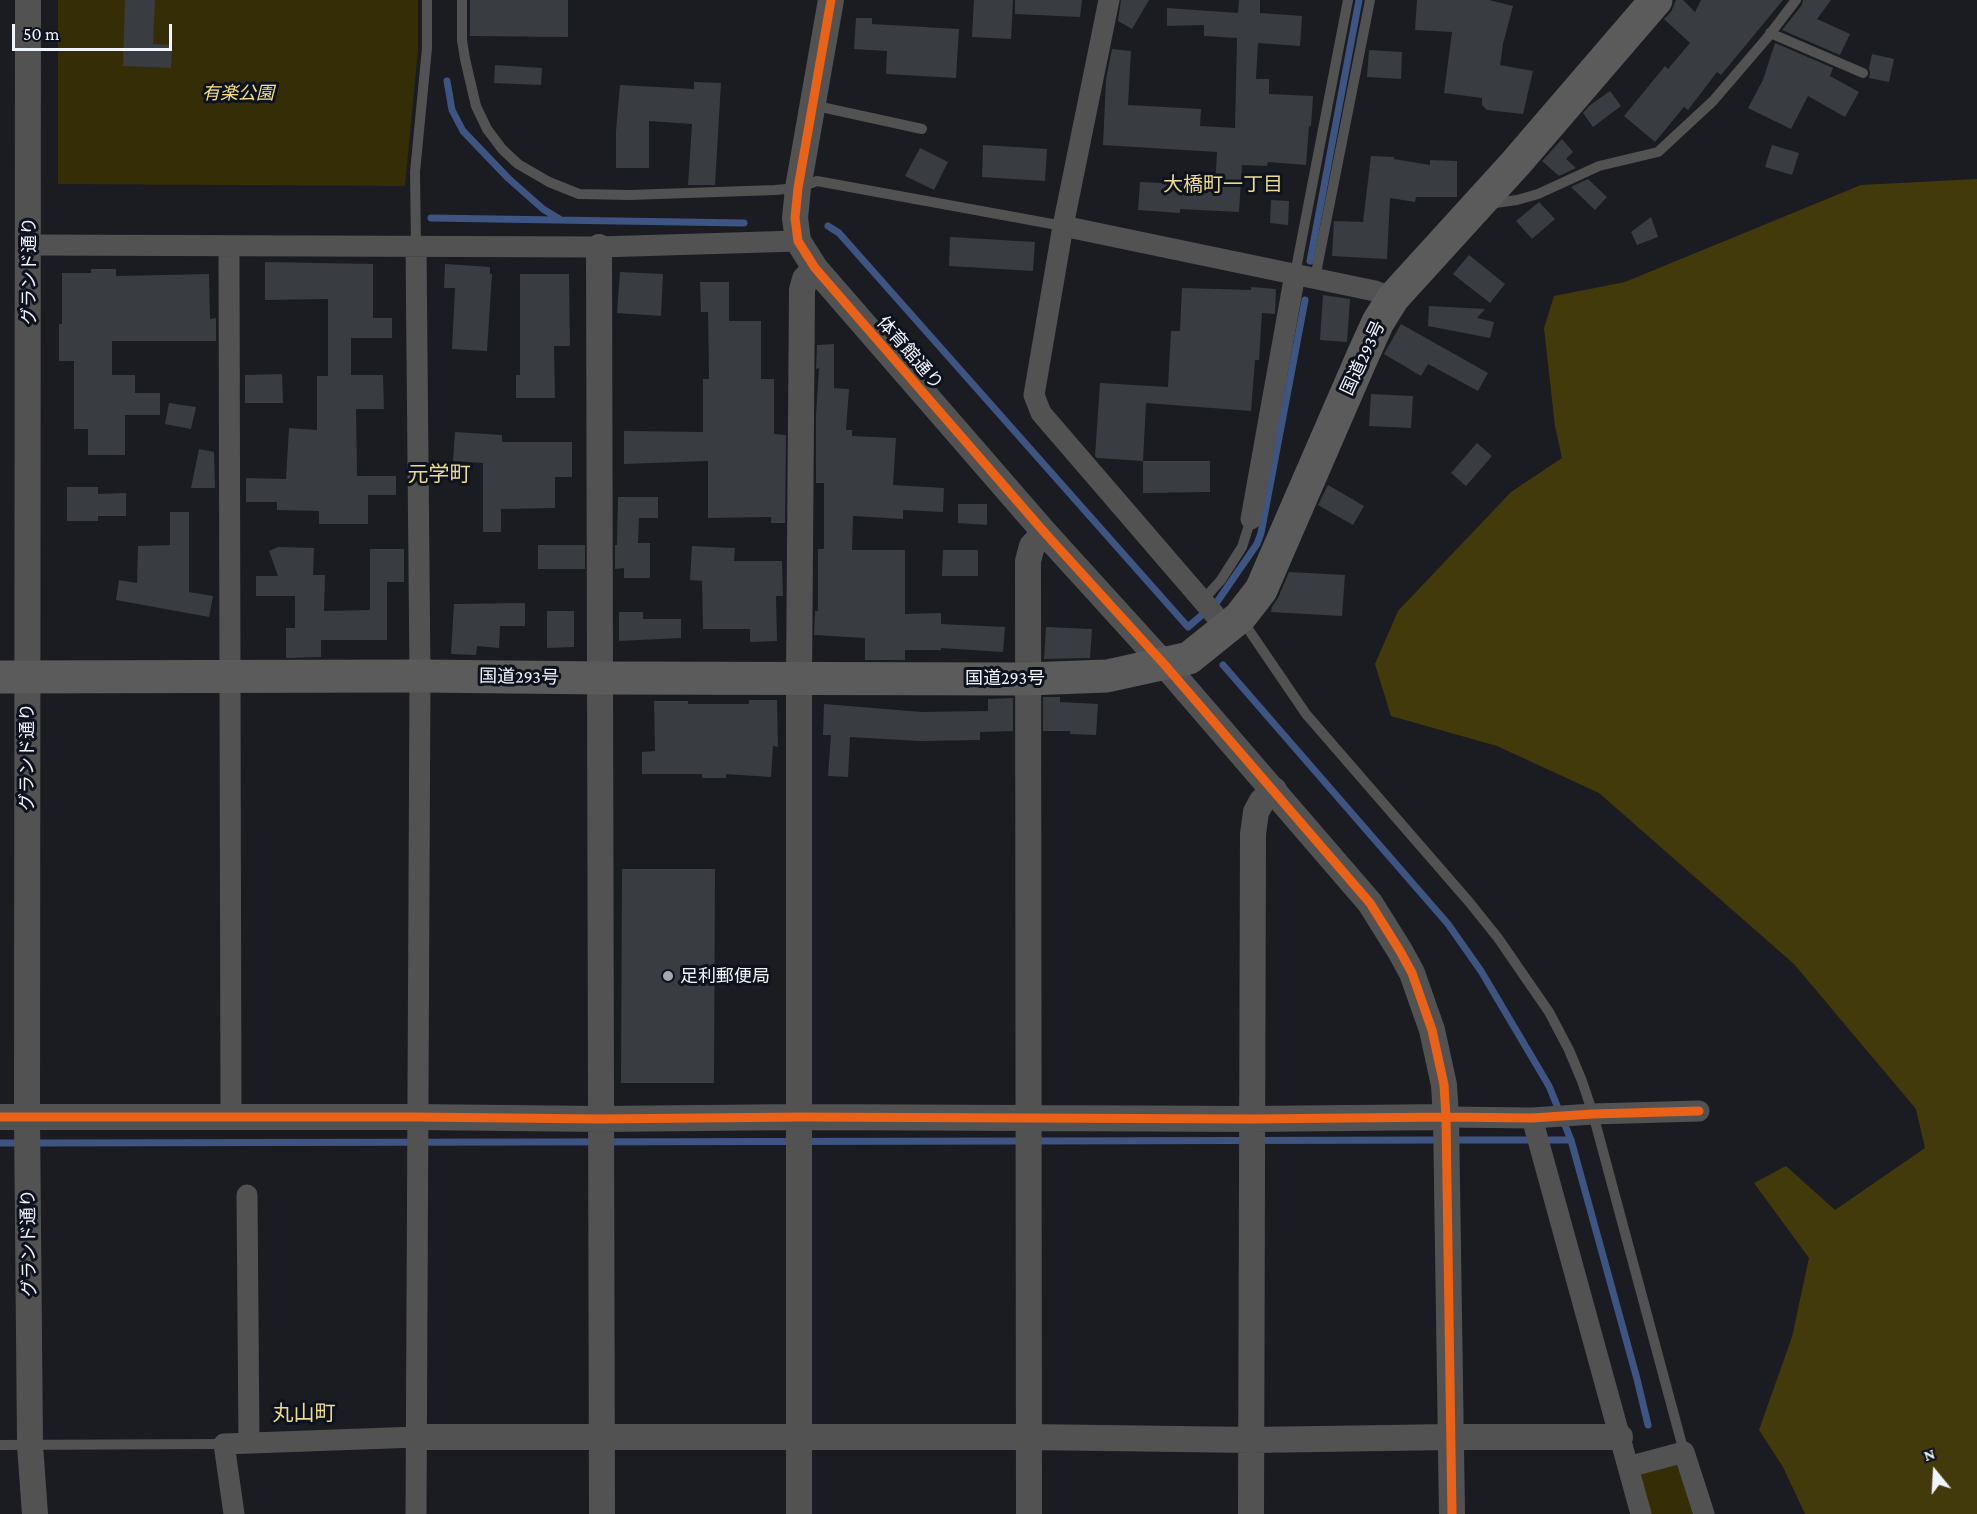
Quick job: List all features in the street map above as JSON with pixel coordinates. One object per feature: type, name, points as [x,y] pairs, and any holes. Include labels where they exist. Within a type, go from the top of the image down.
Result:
[{"type":"highway","name":"国道293号","points":[[14,677],[420,676],[1027,679],[1107,676],[1189,658],[1234,623],[1261,590],[1363,355],[1378,322],[1393,298],[1479,204],[1643,4]]},
{"type":"street","name":"グランド通り","points":[[28,0],[29,245],[14,677],[27,1118],[30,1445],[35,1514]]},
{"type":"street","name":"体育館通り","points":[[831,0],[798,188],[795,218],[798,241],[814,268],[1045,533],[1164,664],[1370,903],[1400,951],[1415,982],[1432,1030],[1444,1085],[1452,1514]]},
{"type":"street","points":[[1108,0],[1063,226],[1034,395],[1041,413],[1203,600],[1234,623]]},
{"type":"street","points":[[1063,226],[1375,291],[1393,298]]},
{"type":"street","points":[[29,245],[599,247],[798,241]]},
{"type":"street","points":[[229,246],[231,1117]]},
{"type":"street","points":[[416,246],[420,676],[416,1514]]},
{"type":"street","points":[[599,247],[602,1514]]},
{"type":"street","points":[[799,1514],[799,678],[802,290],[805,279],[814,268]]},
{"type":"street","points":[[1251,519],[1305,276]]},
{"type":"street","points":[[1029,1514],[1028,561],[1032,546],[1045,533]]},
{"type":"street","points":[[1251,1514],[1253,834],[1256,812],[1262,801],[1274,790]]},
{"type":"street","points":[[0,1118],[1538,1118],[1699,1111]]},
{"type":"street","points":[[1538,1118],[1641,1514]]},
{"type":"street","points":[[247,1195],[249,1443]]},
{"type":"street","points":[[234,1514],[224,1444],[417,1437],[1030,1437],[1252,1440],[1620,1437]]},
{"type":"street","points":[[1628,1467],[1684,1452],[1704,1514]]},
{"type":"lane","points":[[416,246],[415,172],[427,48],[427,0]]},
{"type":"lane","points":[[462,0],[462,40],[465,59],[476,106],[487,129],[502,149],[518,164],[549,182],[579,194],[630,195],[775,190],[798,188],[817,181],[1063,226]]},
{"type":"lane","points":[[1305,276],[1348,0]]},
{"type":"lane","points":[[1305,276],[1370,0]]},
{"type":"lane","points":[[1479,204],[1497,204],[1528,197],[1599,166],[1658,152],[1713,101],[1796,0]]},
{"type":"lane","points":[[1770,33],[1863,73]]},
{"type":"lane","points":[[812,105],[922,129]]},
{"type":"lane","points":[[1203,600],[1221,580],[1242,547],[1251,519]]},
{"type":"lane","points":[[1234,623],[1306,714],[1470,903],[1525,975],[1549,1012],[1582,1081],[1587,1115],[1684,1452]]},
{"type":"lane","points":[[0,1444],[224,1444]]},
{"type":"green space","name":"有楽公園","points":[[58,0],[418,0],[418,50],[405,186],[58,184]]},
{"type":"green space","points":[[1675,1463],[1681,1466],[1694,1514],[1651,1514],[1641,1475],[1644,1470]]},
{"type":"shaded area","points":[[1977,179],[1977,1514],[1805,1514],[1783,1467],[1759,1430],[1792,1337],[1809,1258],[1754,1183],[1786,1166],[1835,1210],[1925,1148],[1916,1109],[1794,964],[1599,793],[1497,746],[1391,716],[1375,664],[1398,611],[1511,492],[1562,458],[1555,426],[1544,328],[1554,296],[1625,282],[1861,185]]},
{"type":"building","points":[[125,0],[155,0],[153,44],[172,45],[171,68],[123,66]]},
{"type":"building","points":[[470,0],[568,0],[568,37],[470,36]]},
{"type":"building","points":[[974,0],[1013,0],[1011,39],[972,37]]},
{"type":"building","points":[[1015,0],[1082,0],[1080,17],[1015,14]]},
{"type":"building","points":[[1121,0],[1149,0],[1132,29],[1118,21]]},
{"type":"building","points":[[1239,0],[1260,0],[1260,13],[1302,16],[1300,46],[1258,43],[1256,79],[1269,79],[1269,94],[1313,96],[1306,165],[1268,162],[1267,166],[1242,165],[1239,212],[1180,209],[1180,213],[1138,210],[1140,182],[1215,188],[1217,152],[1103,145],[1106,79],[1112,49],[1131,51],[1128,105],[1201,109],[1200,126],[1235,128],[1237,38],[1204,36],[1204,25],[1167,26],[1167,8],[1238,13]]},
{"type":"building","points":[[1417,0],[1489,0],[1513,6],[1500,65],[1533,71],[1523,114],[1487,110],[1482,105],[1482,98],[1444,93],[1452,32],[1415,30]]},
{"type":"building","points":[[1676,0],[1683,0],[1695,12],[1701,0],[1783,0],[1721,75],[1717,72],[1688,110],[1684,107],[1655,142],[1624,116],[1665,66],[1668,69],[1690,43],[1664,19],[1671,12]]},
{"type":"building","points":[[1803,0],[1831,0],[1817,19],[1850,34],[1840,55],[1782,30],[1802,5]]},
{"type":"building","points":[[856,18],[872,18],[872,24],[959,29],[956,78],[886,74],[887,51],[854,49]]},
{"type":"building","points":[[1775,43],[1833,68],[1830,76],[1859,92],[1845,117],[1808,96],[1791,129],[1748,108],[1763,80]]},
{"type":"building","points":[[1369,50],[1402,52],[1401,79],[1367,77]]},
{"type":"building","points":[[1872,54],[1894,59],[1889,82],[1869,78]]},
{"type":"building","points":[[495,65],[542,68],[541,85],[494,83]]},
{"type":"building","points":[[694,82],[721,83],[715,185],[688,185],[692,124],[649,121],[649,168],[616,168],[620,85],[694,89]]},
{"type":"building","points":[[1610,91],[1621,106],[1593,127],[1583,113]]},
{"type":"building","points":[[1562,139],[1573,152],[1566,159],[1576,168],[1559,176],[1542,161]]},
{"type":"building","points":[[983,145],[1047,149],[1045,181],[982,177]]},
{"type":"building","points":[[1772,145],[1799,153],[1792,175],[1765,167]]},
{"type":"building","points":[[920,148],[948,162],[934,190],[905,176]]},
{"type":"building","points":[[1371,156],[1394,157],[1394,159],[1430,165],[1430,160],[1457,161],[1457,197],[1416,197],[1415,202],[1390,198],[1387,259],[1332,256],[1334,221],[1363,222]]},
{"type":"building","points":[[1588,179],[1607,197],[1595,210],[1571,187]]},
{"type":"building","points":[[1271,200],[1289,201],[1288,225],[1270,223]]},
{"type":"building","points":[[1539,202],[1555,219],[1532,239],[1516,221]]},
{"type":"building","points":[[1651,217],[1658,237],[1637,245],[1631,232]]},
{"type":"building","points":[[950,237],[1035,242],[1033,271],[949,266]]},
{"type":"building","points":[[1469,255],[1505,284],[1490,303],[1453,274]]},
{"type":"building","points":[[265,262],[373,264],[373,318],[392,318],[392,338],[351,338],[351,375],[383,375],[384,409],[356,409],[357,476],[396,476],[396,495],[368,495],[368,524],[319,524],[319,511],[277,510],[277,502],[246,502],[246,478],[286,479],[289,428],[317,430],[317,376],[328,376],[328,299],[265,300]]},
{"type":"building","points":[[445,264],[490,267],[490,274],[492,274],[487,351],[452,349],[455,288],[444,288]]},
{"type":"building","points":[[91,269],[116,269],[116,276],[209,274],[210,319],[216,318],[216,341],[112,341],[112,375],[135,375],[135,393],[160,393],[160,415],[125,415],[125,455],[88,455],[88,429],[74,429],[74,361],[59,361],[62,273],[91,273]]},
{"type":"building","points":[[620,272],[663,274],[661,316],[617,313]]},
{"type":"building","points":[[520,274],[569,274],[570,346],[554,346],[555,398],[516,398],[516,375],[520,375]]},
{"type":"building","points":[[700,282],[729,282],[729,321],[761,321],[761,379],[774,379],[774,434],[786,435],[785,523],[771,523],[771,517],[708,518],[708,461],[624,464],[624,431],[703,432],[703,379],[709,379],[708,312],[701,312]]},
{"type":"building","points":[[1251,287],[1276,289],[1275,314],[1262,313],[1259,360],[1255,360],[1251,411],[1146,403],[1143,461],[1097,458],[1095,456],[1100,383],[1168,387],[1171,331],[1180,331],[1182,288],[1251,290]]},
{"type":"building","points":[[1323,295],[1350,299],[1347,342],[1320,340]]},
{"type":"building","points":[[1429,306],[1485,309],[1477,318],[1494,322],[1490,338],[1428,326]]},
{"type":"building","points":[[1401,324],[1488,373],[1478,391],[1428,364],[1421,376],[1384,354]]},
{"type":"building","points":[[834,344],[834,388],[849,389],[846,430],[852,430],[852,436],[896,438],[893,485],[944,488],[943,512],[903,510],[903,519],[853,516],[852,550],[905,550],[905,614],[941,613],[941,624],[1005,627],[1003,652],[941,648],[941,650],[905,650],[905,660],[865,660],[865,638],[814,635],[815,611],[818,611],[818,549],[824,549],[824,483],[816,483],[819,368],[816,369],[817,345]]},
{"type":"building","points":[[282,374],[283,403],[245,403],[245,375]]},
{"type":"building","points":[[1371,394],[1413,396],[1411,428],[1369,426]]},
{"type":"building","points":[[169,403],[196,407],[191,429],[165,424]]},
{"type":"building","points":[[455,432],[502,435],[502,442],[572,442],[572,477],[555,477],[555,508],[501,509],[501,532],[483,532],[483,463],[453,461]]},
{"type":"building","points":[[1477,443],[1492,456],[1466,486],[1451,473]]},
{"type":"building","points":[[199,449],[214,452],[215,488],[191,488]]},
{"type":"building","points":[[1143,461],[1210,461],[1210,492],[1143,493]]},
{"type":"building","points":[[1328,485],[1364,506],[1353,525],[1318,505]]},
{"type":"building","points":[[67,487],[98,487],[98,494],[126,493],[126,516],[98,516],[98,521],[67,521]]},
{"type":"building","points":[[618,497],[658,497],[658,518],[639,518],[638,543],[650,543],[650,578],[624,578],[624,568],[615,569]]},
{"type":"building","points":[[958,504],[987,504],[987,525],[958,523]]},
{"type":"building","points":[[170,512],[189,512],[189,592],[213,596],[209,617],[116,600],[119,580],[137,583],[138,546],[170,545]]},
{"type":"building","points":[[538,545],[585,545],[585,569],[538,569]]},
{"type":"building","points":[[692,546],[735,548],[734,561],[782,561],[783,596],[776,596],[777,641],[750,642],[750,629],[703,629],[702,581],[690,580]]},
{"type":"building","points":[[278,547],[314,548],[313,575],[325,575],[324,611],[370,610],[370,549],[404,549],[404,582],[387,582],[387,640],[321,640],[321,657],[286,658],[286,628],[295,628],[295,596],[256,596],[256,576],[278,576],[269,551]]},
{"type":"building","points":[[943,550],[978,550],[978,576],[942,576]]},
{"type":"building","points":[[1289,572],[1345,575],[1342,616],[1271,612]]},
{"type":"building","points":[[525,603],[525,626],[500,626],[499,648],[477,646],[476,655],[451,654],[454,604]]},
{"type":"building","points":[[547,611],[574,611],[574,647],[547,648]]},
{"type":"building","points":[[619,612],[643,612],[643,619],[681,619],[681,638],[619,641]]},
{"type":"building","points":[[1046,627],[1092,629],[1090,658],[1044,659]]},
{"type":"building","points":[[1043,697],[1060,697],[1060,702],[1098,704],[1096,735],[1070,734],[1070,731],[1043,731]]},
{"type":"building","points":[[1013,698],[1013,731],[980,732],[980,740],[920,741],[850,737],[848,777],[828,776],[831,735],[823,735],[824,704],[922,712],[988,711],[988,699]]},
{"type":"building","points":[[749,700],[777,700],[778,747],[773,746],[771,777],[726,774],[726,778],[702,778],[702,774],[642,774],[642,752],[655,751],[654,701],[688,701],[688,704],[749,704]]},
{"type":"building","name":"足利郵便局","points":[[622,869],[715,869],[714,1083],[621,1083]]},
{"type":"waterway","points":[[1310,261],[1359,0]]},
{"type":"waterway","points":[[447,81],[452,110],[463,131],[508,178],[543,209],[561,220]]},
{"type":"waterway","points":[[431,218],[744,223]]},
{"type":"waterway","points":[[828,226],[839,233],[1188,627],[1217,602],[1257,544],[1261,533],[1305,300]]},
{"type":"waterway","points":[[1223,665],[1448,924],[1481,971],[1549,1086],[1571,1140],[1648,1425]]},
{"type":"waterway","points":[[1035,1141],[1440,1140]]},
{"type":"waterway","points":[[1452,1140],[1571,1140]]},
{"type":"waterway","points":[[33,1143],[1023,1141]]},
{"type":"waterway","points":[[0,1143],[21,1143]]},
{"type":"cycle path","points":[[831,0],[798,188],[795,218],[798,241],[815,268],[1045,533],[1164,664],[1370,903],[1412,973],[1432,1030],[1444,1085],[1452,1514]]},
{"type":"cycle path","points":[[0,1117],[1252,1119],[1532,1118],[1699,1111]]},
{"type":"place","name":"足利郵便局","points":[[668,976]]},
{"type":"district","name":"大橋町一丁目","points":[[1223,185]]},
{"type":"district","name":"元学町","points":[[439,475]]},
{"type":"district","name":"丸山町","points":[[304,1414]]}]
